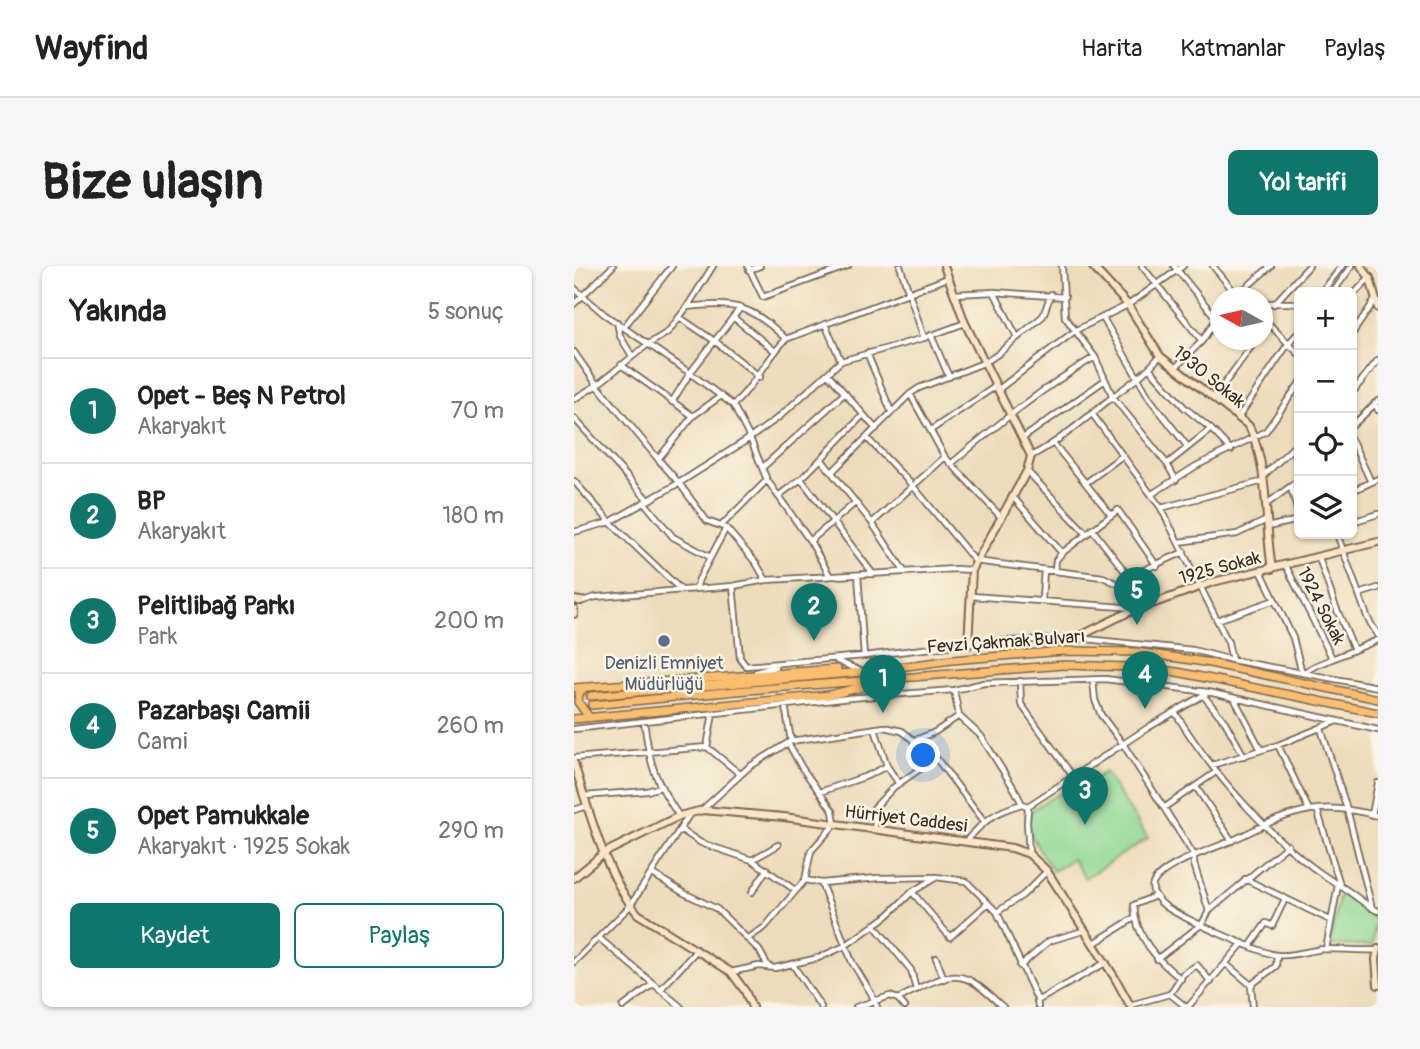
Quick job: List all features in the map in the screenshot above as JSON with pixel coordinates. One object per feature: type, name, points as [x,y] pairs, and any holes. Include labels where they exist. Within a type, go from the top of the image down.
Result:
[{"type":"main road","name":"Fevzi Çakmak Bulvarı","points":[[591,696],[1063,651],[1137,652],[1205,662],[1378,699]]},
{"type":"main road","name":"Fevzi Çakmak Bulvarı","points":[[592,705],[1063,665],[1128,667],[1188,674],[1378,713]]},
{"type":"main road","points":[[574,688],[835,669],[862,672]]},
{"type":"main road","points":[[574,719],[829,695],[892,679]]},
{"type":"main road","points":[[584,687],[578,702],[589,717]]},
{"type":"street","points":[[574,304],[613,266]]},
{"type":"street","points":[[624,327],[672,266]]},
{"type":"street","points":[[574,399],[668,332],[713,266]]},
{"type":"street","points":[[760,266],[749,268],[763,297],[848,266]]},
{"type":"street","points":[[900,266],[924,338]]},
{"type":"street","points":[[944,266],[965,323],[1031,456],[1027,471],[972,570],[968,645]]},
{"type":"street","points":[[1062,266],[1065,317],[1094,357],[1113,397],[1167,464],[1176,480]]},
{"type":"street","name":"1930 Sokak","points":[[1091,266],[1128,305],[1160,356],[1249,426],[1264,478],[1272,569]]},
{"type":"street","points":[[1142,266],[1202,341]]},
{"type":"street","points":[[930,430],[998,388],[1076,330],[1128,305],[1175,268],[1183,266]]},
{"type":"street","points":[[1246,287],[1270,266]]},
{"type":"street","points":[[1274,304],[1309,266]]},
{"type":"street","points":[[1337,287],[1352,266]]},
{"type":"street","points":[[1361,266],[1370,278],[1378,308]]},
{"type":"street","points":[[1215,267],[1229,287]]},
{"type":"street","points":[[1326,287],[1340,267]]},
{"type":"street","points":[[1175,268],[1210,306]]},
{"type":"street","points":[[733,405],[760,377],[775,351],[786,339],[948,278]]},
{"type":"street","points":[[1357,291],[1370,278]]},
{"type":"street","points":[[574,288],[733,405],[767,480],[810,541],[830,576]]},
{"type":"street","points":[[994,292],[1017,337]]},
{"type":"street","points":[[955,293],[1065,296]]},
{"type":"street","points":[[832,472],[909,394],[986,362],[1042,316],[1051,295]]},
{"type":"street","points":[[1357,326],[1376,298]]},
{"type":"street","points":[[1274,304],[1294,303]]},
{"type":"street","points":[[687,307],[741,307],[768,321],[786,339]]},
{"type":"street","points":[[672,402],[690,373],[741,307]]},
{"type":"street","points":[[679,317],[760,377]]},
{"type":"street","points":[[733,317],[775,351]]},
{"type":"street","points":[[1103,318],[1150,399],[1187,446]]},
{"type":"street","points":[[617,322],[620,336],[632,356]]},
{"type":"street","points":[[574,532],[610,522],[750,438],[828,374],[841,360],[924,338],[965,323]]},
{"type":"street","points":[[825,324],[841,360]]},
{"type":"street","points":[[1175,368],[1202,341],[1210,328]]},
{"type":"street","points":[[1273,328],[1295,350]]},
{"type":"street","points":[[932,335],[949,377]]},
{"type":"street","points":[[1238,418],[1294,337]]},
{"type":"street","points":[[1214,398],[1249,350]]},
{"type":"street","points":[[574,352],[597,385],[679,483],[707,521],[723,527],[756,563],[766,580]]},
{"type":"street","points":[[867,354],[891,411]]},
{"type":"street","points":[[1031,456],[1054,444],[1093,415],[1150,369],[1160,356]]},
{"type":"street","points":[[951,464],[1012,413],[1094,357]]},
{"type":"street","points":[[1357,387],[1378,360]]},
{"type":"street","points":[[621,365],[693,416]]},
{"type":"street","points":[[1150,369],[1184,407],[1231,450]]},
{"type":"street","points":[[828,374],[876,430]]},
{"type":"street","points":[[1023,438],[1105,380]]},
{"type":"street","points":[[1152,494],[1196,466],[1266,431],[1294,391]]},
{"type":"street","points":[[763,467],[845,393]]},
{"type":"street","points":[[909,394],[945,457],[1000,516]]},
{"type":"street","points":[[657,459],[693,416],[721,396]]},
{"type":"street","points":[[1377,402],[1378,410]]},
{"type":"street","points":[[1357,421],[1377,402]]},
{"type":"street","points":[[778,496],[821,459],[863,415]]},
{"type":"street","points":[[1093,415],[1161,508],[1228,642],[1232,660]]},
{"type":"street","points":[[574,418],[646,501],[673,537],[710,557]]},
{"type":"street","points":[[1167,464],[1211,429]]},
{"type":"street","points":[[866,437],[913,486],[975,562],[1055,569],[1103,577],[1120,585],[1142,607]]},
{"type":"street","points":[[1054,444],[1111,515]]},
{"type":"street","points":[[1161,508],[1264,478],[1294,447]]},
{"type":"street","points":[[1357,452],[1371,482]]},
{"type":"street","points":[[1087,482],[1122,456]]},
{"type":"street","points":[[872,523],[945,457]]},
{"type":"street","points":[[821,459],[872,523],[904,572]]},
{"type":"street","points":[[1027,471],[1086,533]]},
{"type":"street","points":[[801,478],[873,574]]},
{"type":"street","points":[[1357,489],[1378,478]]},
{"type":"street","points":[[696,588],[723,527],[767,480]]},
{"type":"street","points":[[574,481],[610,522],[680,589]]},
{"type":"street","points":[[1268,503],[1294,485]]},
{"type":"street","points":[[1291,488],[1294,495]]},
{"type":"street","points":[[1012,496],[1062,553]]},
{"type":"street","points":[[810,541],[855,503]]},
{"type":"street","points":[[1055,569],[1056,560],[1062,553],[1118,510],[1157,566]]},
{"type":"street","points":[[1357,521],[1378,514]]},
{"type":"street","points":[[1179,542],[1237,534],[1267,524],[1294,520]]},
{"type":"street","points":[[1092,528],[1130,578]]},
{"type":"street","points":[[1338,539],[1368,619],[1378,635]]},
{"type":"street","name":"1925 Sokak","points":[[1076,638],[1142,607],[1201,586],[1378,542]]},
{"type":"street","points":[[1120,585],[1184,552]]},
{"type":"street","points":[[1319,558],[1335,606],[1354,650]]},
{"type":"street","name":"1924 Sokak","points":[[1286,566],[1332,659]]},
{"type":"street","points":[[1042,600],[1044,569]]},
{"type":"street","points":[[574,612],[578,601],[596,597],[733,586],[766,580],[972,570]]},
{"type":"street","points":[[1261,572],[1295,646],[1302,673]]},
{"type":"street","points":[[858,576],[864,656]]},
{"type":"street","points":[[733,586],[740,657],[746,667],[983,642],[1076,638],[1193,650],[1232,660],[1378,687]]},
{"type":"street","points":[[1359,594],[1378,588]]},
{"type":"street","points":[[971,596],[1142,607]]},
{"type":"street","points":[[1217,620],[1275,600]]},
{"type":"street","points":[[1302,673],[1378,640]]},
{"type":"street","points":[[833,659],[862,672]]},
{"type":"street","points":[[750,676],[786,664]]},
{"type":"street","points":[[574,729],[785,705],[954,690],[984,683],[1105,679],[1234,698],[1378,730]]},
{"type":"street","points":[[1093,680],[1095,700],[1101,715],[1165,807],[1194,855],[1197,875],[1209,911]]},
{"type":"street","points":[[1020,681],[1021,704],[1074,778]]},
{"type":"street","points":[[954,690],[958,716],[981,736],[1025,805],[1029,854]]},
{"type":"street","points":[[966,841],[984,821],[999,811],[1025,805],[1074,778],[1123,744],[1205,694]]},
{"type":"street","points":[[1205,694],[1244,756]]},
{"type":"street","points":[[1234,698],[1261,750]]},
{"type":"street","points":[[747,939],[765,927],[805,880],[811,851],[835,824],[833,811],[802,768],[789,742],[785,705]]},
{"type":"street","points":[[1175,712],[1216,772],[1265,823],[1339,886],[1375,910]]},
{"type":"street","points":[[707,747],[713,713]]},
{"type":"street","points":[[913,741],[935,732],[958,716]]},
{"type":"street","points":[[1212,765],[1278,745],[1338,720]]},
{"type":"street","points":[[644,721],[651,766],[660,787],[679,816]]},
{"type":"street","points":[[703,810],[740,774],[789,742],[894,728],[902,731],[936,758],[984,821]]},
{"type":"street","points":[[875,729],[887,766],[899,784]]},
{"type":"street","points":[[1321,729],[1375,910]]},
{"type":"street","points":[[1278,745],[1309,810]]},
{"type":"street","points":[[574,758],[707,747],[740,774]]},
{"type":"street","points":[[875,830],[874,808],[899,784],[936,758]]},
{"type":"street","points":[[574,764],[604,853],[631,906],[638,914],[731,972],[745,991],[752,1007]]},
{"type":"street","points":[[820,792],[887,766]]},
{"type":"street","points":[[1165,807],[1216,772]]},
{"type":"street","points":[[1378,783],[1375,816],[1347,809],[1317,809],[1265,823],[1232,841],[1194,855],[1169,868],[1153,883],[1156,896],[1166,907],[1243,943],[1277,955],[1326,949],[1378,950],[1378,985]]},
{"type":"street","points":[[584,796],[647,791],[660,787]]},
{"type":"street","points":[[1196,787],[1232,841]]},
{"type":"street","points":[[574,810],[588,806]]},
{"type":"street","points":[[1317,809],[1339,886],[1326,949]]},
{"type":"street","name":"Hürriyet Caddesi","points":[[574,878],[604,853],[679,816],[703,810],[785,817],[1012,848],[1029,854],[1047,871],[1130,1006]]},
{"type":"street","points":[[574,962],[631,906],[689,815]]},
{"type":"street","points":[[680,829],[701,843],[752,860],[796,890]]},
{"type":"street","points":[[752,860],[778,845]]},
{"type":"street","points":[[1157,959],[1202,924],[1209,911],[1288,845]]},
{"type":"street","points":[[752,892],[767,869]]},
{"type":"street","points":[[997,912],[1023,895],[1047,871]]},
{"type":"street","points":[[651,873],[717,909],[758,950],[768,967]]},
{"type":"street","points":[[805,880],[821,883],[936,877],[966,881],[997,912],[1037,1004],[1105,963]]},
{"type":"street","points":[[731,972],[759,966],[793,965],[845,946],[912,892],[936,877]]},
{"type":"street","points":[[1245,879],[1330,920]]},
{"type":"street","points":[[821,883],[845,946],[877,1007]]},
{"type":"street","points":[[912,892],[950,937],[987,904]]},
{"type":"street","points":[[1156,896],[1133,905],[1134,918],[1157,959],[1181,979]]},
{"type":"street","points":[[1250,946],[1266,923],[1272,926],[1285,899]]},
{"type":"street","points":[[1093,944],[1134,918]]},
{"type":"street","points":[[874,925],[911,970],[916,990]]},
{"type":"street","points":[[1020,966],[1049,941],[1083,931]]},
{"type":"street","points":[[599,938],[681,1007]]},
{"type":"street","points":[[1170,994],[1187,1007],[1243,943]]},
{"type":"street","points":[[660,990],[696,951]]},
{"type":"street","points":[[1251,985],[1276,966],[1277,955]]},
{"type":"street","points":[[936,958],[944,979]]},
{"type":"street","points":[[1226,964],[1251,985],[1253,1007]]},
{"type":"street","points":[[793,965],[821,1007]]},
{"type":"street","points":[[1130,1006],[1170,994],[1183,974],[1197,965],[1211,982]]},
{"type":"street","points":[[898,999],[957,976],[969,979],[1003,1007]]},
{"type":"street","points":[[623,1007],[653,984]]},
{"type":"street","points":[[856,1007],[890,996],[898,999],[905,1007]]},
{"type":"green space","points":[[1105,772],[1148,838],[1085,878],[1072,859],[1053,871],[1031,833],[1029,817],[1032,811],[1061,793],[1065,798]]},
{"type":"green space","points":[[1340,893],[1376,920],[1372,946],[1329,945]]},
{"type":"tunnel","points":[[574,697],[591,696]]},
{"type":"place","name":"Opet Pamukkale","points":[[1137,625]]},
{"type":"place","name":"Denizli Emniyet Müdürlüğü","points":[[664,641]]},
{"type":"place","name":"BP","points":[[814,641]]},
{"type":"place","name":"Pazarbaşı Camii","points":[[1145,709]]},
{"type":"place","name":"Opet - Beş N Petrol","points":[[883,713]]},
{"type":"place","name":"Pelitlibağ Parkı","points":[[1085,825]]}]
